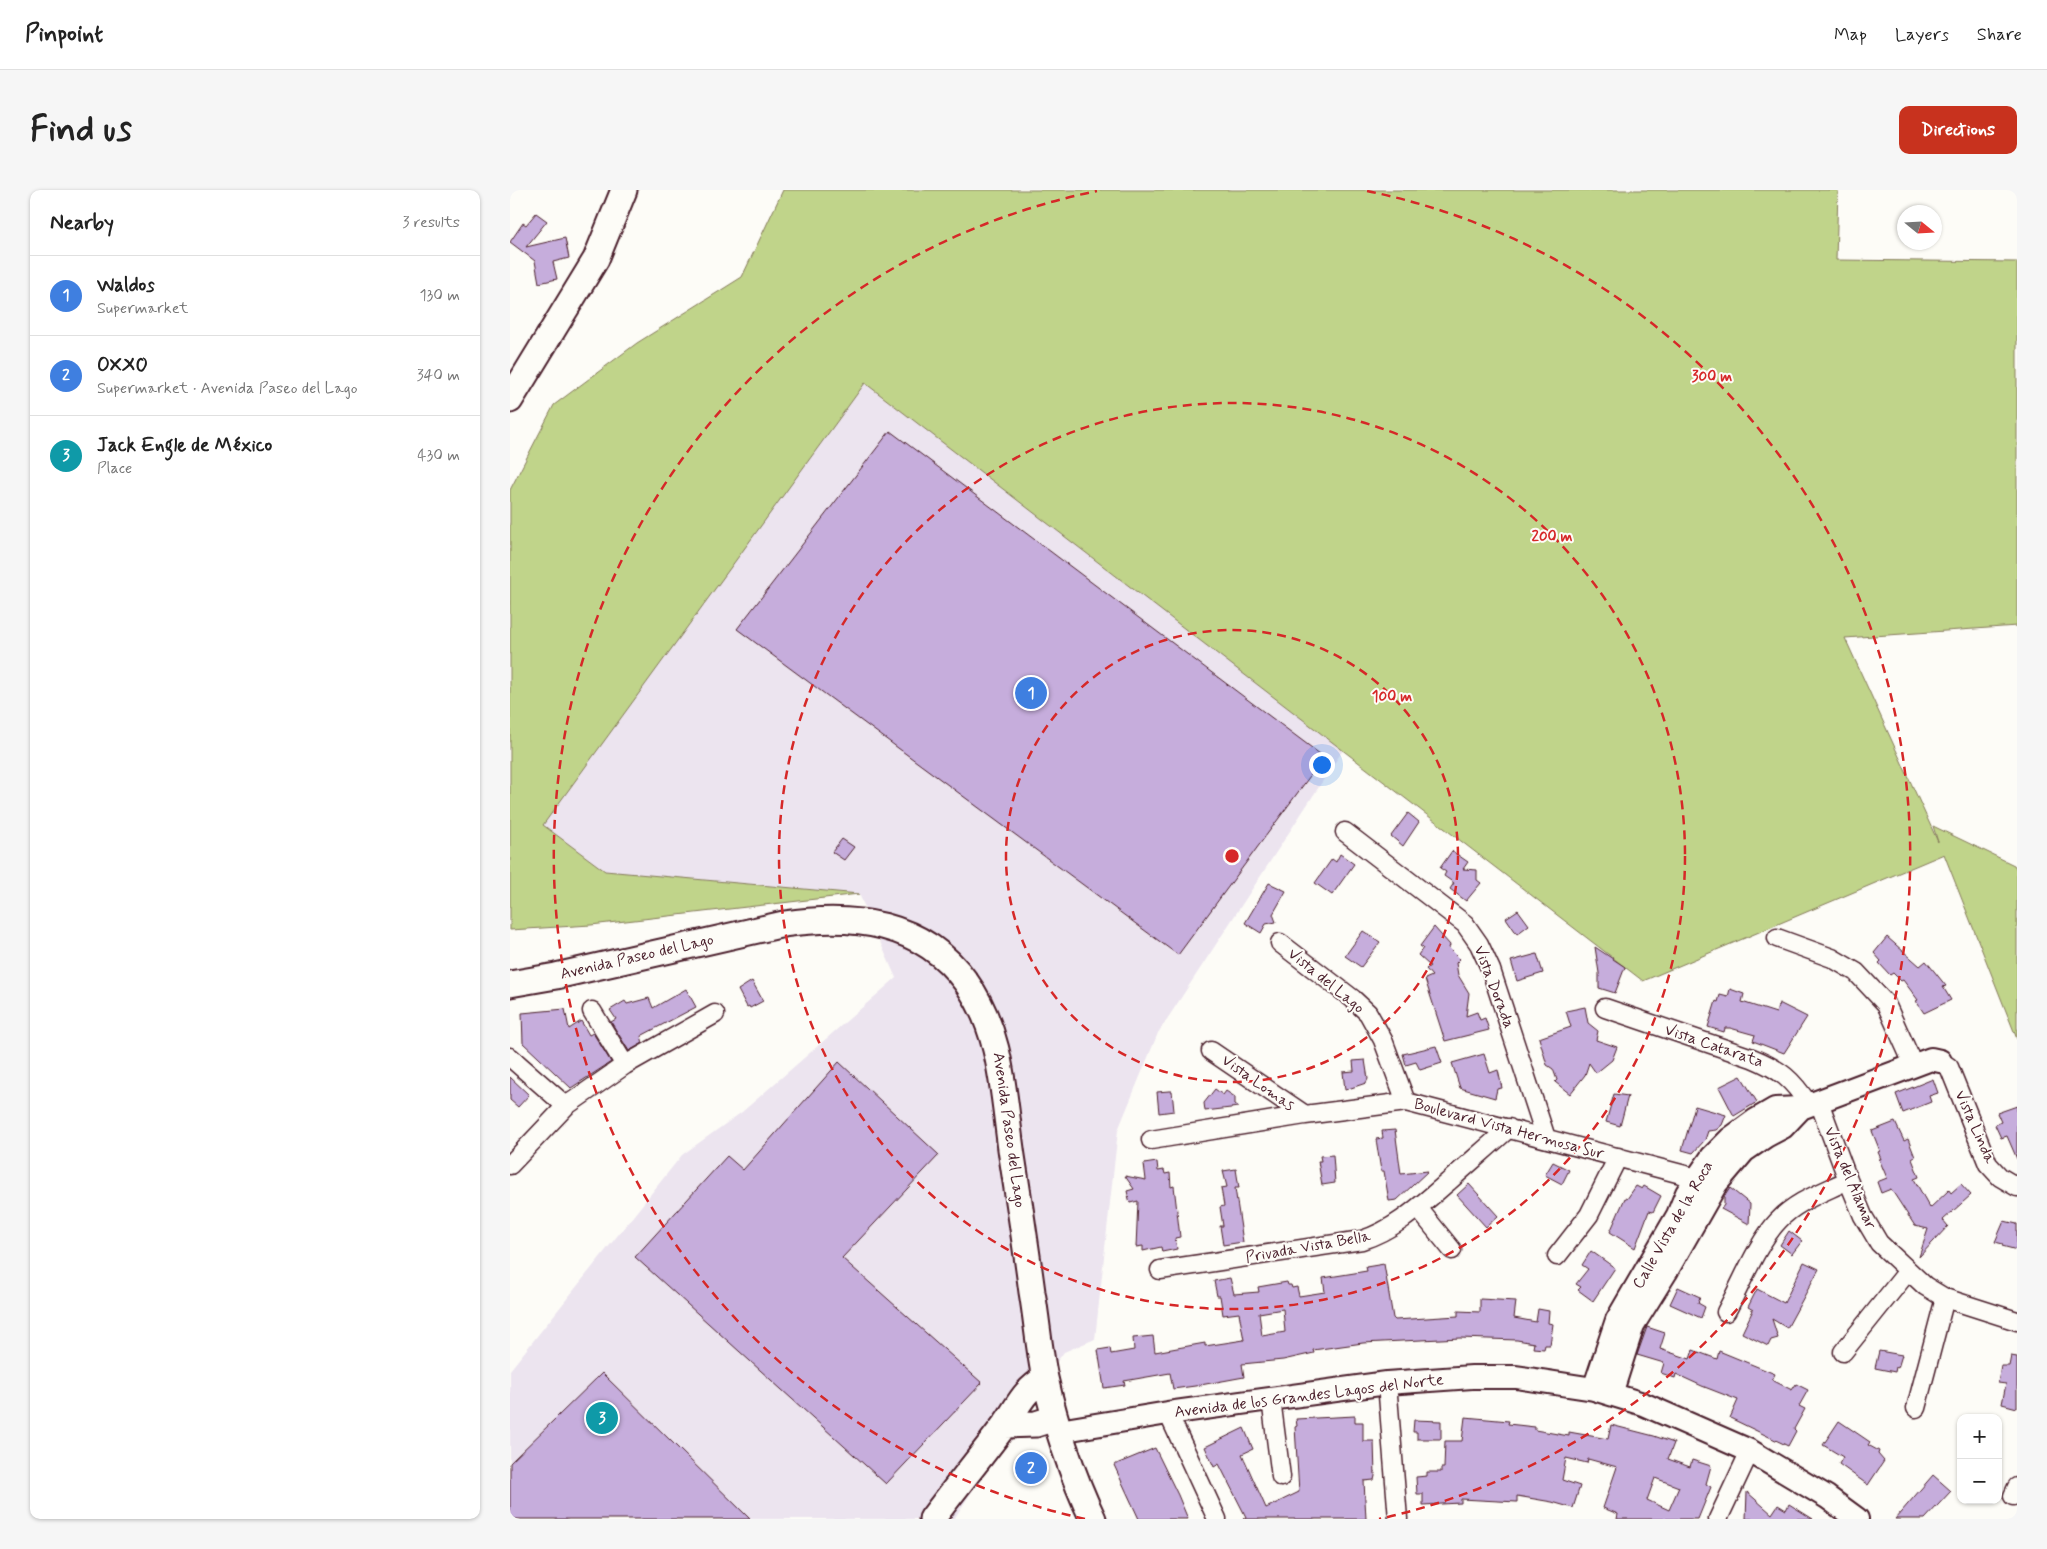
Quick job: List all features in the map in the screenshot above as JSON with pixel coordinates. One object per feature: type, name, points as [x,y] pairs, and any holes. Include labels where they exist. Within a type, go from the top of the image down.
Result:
[{"type":"main road","points":[[510,400],[596,259],[624,190]]},
{"type":"main road","name":"Avenida Paseo del Lago","points":[[510,984],[556,976],[784,924],[814,920],[863,922],[900,931],[927,942],[966,981],[979,1003],[996,1046],[1003,1081],[1045,1378],[1057,1425],[1093,1519]]},
{"type":"main road","points":[[932,1519],[1005,1425],[1023,1396],[1029,1389],[1045,1378]]},
{"type":"main road","points":[[1005,1425],[1057,1425]]},
{"type":"street","name":"Vista Dorada","points":[[1345,832],[1465,924],[1479,944],[1491,970],[1546,1138]]},
{"type":"street","points":[[1777,938],[1832,958],[1856,972],[1886,1004],[1914,1066]]},
{"type":"street","name":"Vista del Lago","points":[[1280,943],[1368,1014],[1383,1040],[1406,1102]]},
{"type":"street","name":"Vista Catarata","points":[[1605,1008],[1772,1066],[1796,1084],[1810,1105]]},
{"type":"street","points":[[592,1012],[625,1065]]},
{"type":"street","points":[[512,1159],[566,1106],[625,1065],[715,1014]]},
{"type":"street","name":"Vista Lomas","points":[[1211,1051],[1305,1115]]},
{"type":"street","points":[[510,1057],[566,1106]]},
{"type":"street","name":"Calle Vista de la Roca","points":[[1602,1392],[1617,1320],[1659,1267],[1707,1181],[1712,1157],[1724,1145],[1756,1120],[1775,1109],[1810,1105],[1932,1059],[1940,1062]]},
{"type":"street","name":"Vista Linda","points":[[1940,1062],[1949,1067],[1988,1164],[2000,1177],[2017,1187]]},
{"type":"street","name":"Boulevard Vista Hermosa Sur","points":[[1151,1140],[1305,1115],[1406,1102],[1707,1181]]},
{"type":"street","name":"Vista del Alamar","points":[[1810,1105],[1848,1180],[1863,1216],[1879,1243],[1926,1286],[1945,1298],[2017,1321]]},
{"type":"street","name":"Privada Vista Bella","points":[[1160,1270],[1362,1240],[1389,1229],[1418,1208],[1509,1128]]},
{"type":"street","points":[[1557,1256],[1589,1214],[1618,1158]]},
{"type":"street","points":[[1726,1312],[1766,1236],[1778,1221],[1794,1207],[1848,1180]]},
{"type":"street","points":[[1418,1208],[1452,1250]]},
{"type":"street","points":[[1843,1352],[1908,1270]]},
{"type":"street","points":[[1916,1408],[1945,1298]]},
{"type":"street","name":"Avenida de los Grandes Lagos del Norte","points":[[1057,1425],[1387,1383],[1472,1377],[1516,1377],[1602,1392],[1643,1404],[1750,1451],[1826,1497],[1857,1519]]},
{"type":"street","points":[[1387,1383],[1398,1519]]},
{"type":"street","points":[[1271,1399],[1281,1477]]},
{"type":"street","points":[[1168,1412],[1218,1519]]},
{"type":"street","points":[[1718,1519],[1750,1451]]},
{"type":"shaded area","points":[[865,383],[1343,750],[1158,1033],[1118,1130],[1095,1339],[1064,1352],[1045,1378],[954,1519],[510,1519],[510,1370],[682,1155],[742,1112],[896,978],[859,894],[605,871],[542,825]]},
{"type":"green space","points":[[783,190],[1838,190],[1836,260],[2017,262],[2017,626],[1845,638],[1938,842],[1933,826],[2014,865],[2017,870],[2017,1039],[1944,854],[1643,981],[865,383],[543,825],[605,871],[859,894],[591,925],[510,930],[510,490],[554,405],[637,343],[742,277]]},
{"type":"building","points":[[536,213],[547,221],[526,247],[565,238],[569,258],[553,262],[557,279],[539,283],[535,261],[510,242],[523,223],[526,225]]},
{"type":"building","points":[[890,431],[1324,757],[1178,955],[737,629]]},
{"type":"building","points":[[1408,813],[1419,822],[1403,846],[1391,836]]},
{"type":"building","points":[[842,839],[854,847],[844,860],[832,852]]},
{"type":"building","points":[[1452,851],[1468,862],[1463,869],[1477,870],[1477,880],[1481,883],[1466,901],[1450,889],[1454,883],[1444,876],[1446,872],[1440,868]]},
{"type":"building","points":[[1340,854],[1354,864],[1332,895],[1315,883],[1332,859],[1336,862]]},
{"type":"building","points":[[1269,883],[1286,891],[1273,914],[1276,922],[1266,924],[1261,933],[1245,923]]},
{"type":"building","points":[[1518,910],[1529,925],[1517,934],[1506,918]]},
{"type":"building","points":[[1434,927],[1450,945],[1449,948],[1460,959],[1456,963],[1458,975],[1469,993],[1466,1016],[1477,1012],[1480,1020],[1485,1018],[1489,1030],[1445,1041],[1425,979],[1432,976],[1426,969],[1430,966],[1418,955],[1423,948],[1420,946]]},
{"type":"building","points":[[1363,931],[1380,942],[1361,967],[1345,956]]},
{"type":"building","points":[[1887,937],[1920,966],[1926,961],[1946,986],[1943,987],[1951,1000],[1924,1013],[1916,1001],[1918,1000],[1903,980],[1901,981],[1893,973],[1890,975],[1879,963],[1881,961],[1874,953]]},
{"type":"building","points":[[1595,947],[1625,967],[1615,993],[1599,988]]},
{"type":"building","points":[[1537,954],[1543,973],[1517,981],[1511,961]]},
{"type":"building","points":[[752,981],[763,1001],[750,1008],[749,1006],[747,1007],[738,990]]},
{"type":"building","points":[[686,989],[696,1007],[641,1036],[643,1043],[629,1051],[611,1022],[616,1019],[610,1010],[625,1001],[627,1004],[649,998],[653,1008]]},
{"type":"building","points":[[1730,989],[1744,994],[1742,1002],[1776,1013],[1779,1003],[1807,1017],[1784,1053],[1753,1041],[1755,1035],[1730,1028],[1725,1028],[1724,1032],[1708,1027],[1716,1001],[1718,1002],[1720,995],[1728,997]]},
{"type":"building","points":[[1585,1007],[1588,1023],[1598,1031],[1596,1040],[1617,1047],[1612,1060],[1596,1073],[1589,1063],[1585,1075],[1570,1094],[1555,1082],[1557,1080],[1553,1069],[1547,1065],[1539,1038],[1571,1027],[1566,1011]]},
{"type":"building","points":[[565,1009],[569,1029],[581,1021],[589,1035],[593,1033],[611,1062],[571,1088],[523,1043],[522,1013]]},
{"type":"building","points":[[1436,1046],[1442,1063],[1420,1070],[1416,1062],[1406,1065],[1403,1054]]},
{"type":"building","points":[[1484,1054],[1490,1073],[1498,1070],[1502,1088],[1497,1089],[1495,1098],[1460,1088],[1452,1063]]},
{"type":"building","points":[[1365,1060],[1368,1079],[1366,1083],[1345,1090],[1343,1072],[1354,1071],[1353,1061]]},
{"type":"building","points":[[839,1062],[939,1155],[842,1258],[982,1383],[886,1484],[635,1257],[727,1156],[743,1170]]},
{"type":"building","points":[[1741,1076],[1757,1102],[1734,1116],[1719,1087]]},
{"type":"building","points":[[510,1077],[529,1095],[518,1107],[510,1100]]},
{"type":"building","points":[[1933,1079],[1938,1093],[1929,1096],[1931,1102],[1903,1113],[1896,1094]]},
{"type":"building","points":[[1215,1089],[1223,1095],[1226,1091],[1235,1097],[1235,1104],[1239,1107],[1205,1111],[1204,1103]]},
{"type":"building","points":[[1172,1091],[1174,1111],[1159,1113],[1157,1092]]},
{"type":"building","points":[[1614,1094],[1628,1096],[1620,1126],[1606,1122]]},
{"type":"building","points":[[1695,1106],[1726,1115],[1722,1125],[1716,1130],[1708,1131],[1705,1140],[1693,1153],[1682,1150]]},
{"type":"building","points":[[2017,1106],[2017,1159],[2007,1136],[2001,1138],[1995,1125],[2001,1122],[1997,1113]]},
{"type":"building","points":[[1895,1122],[1904,1141],[1908,1139],[1915,1157],[1912,1159],[1919,1177],[1914,1179],[1930,1208],[1949,1190],[1951,1193],[1961,1184],[1971,1195],[1943,1220],[1948,1226],[1919,1257],[1928,1229],[1915,1226],[1891,1189],[1881,1193],[1877,1182],[1887,1178],[1879,1159],[1881,1159],[1878,1152],[1880,1151],[1872,1131]]},
{"type":"building","points":[[1395,1130],[1401,1174],[1428,1171],[1397,1200],[1389,1201],[1384,1171],[1381,1171],[1376,1139],[1383,1138],[1382,1131]]},
{"type":"building","points":[[1333,1155],[1335,1183],[1322,1185],[1318,1161],[1321,1161],[1320,1156]]},
{"type":"building","points":[[1157,1162],[1158,1171],[1164,1170],[1165,1174],[1170,1173],[1171,1187],[1174,1186],[1180,1237],[1175,1238],[1177,1249],[1162,1252],[1161,1247],[1143,1251],[1143,1246],[1136,1247],[1138,1201],[1130,1203],[1127,1191],[1134,1189],[1125,1176],[1146,1180],[1144,1164]]},
{"type":"building","points":[[1553,1162],[1569,1170],[1562,1184],[1545,1175]]},
{"type":"building","points":[[1236,1169],[1239,1188],[1235,1188],[1243,1242],[1223,1245],[1220,1207],[1224,1206],[1221,1188],[1227,1187],[1223,1171]]},
{"type":"building","points":[[1469,1184],[1498,1216],[1486,1227],[1457,1195]]},
{"type":"building","points":[[1636,1186],[1642,1189],[1644,1186],[1661,1196],[1653,1212],[1649,1211],[1635,1248],[1610,1232],[1625,1198],[1627,1199]]},
{"type":"building","points":[[1730,1188],[1750,1204],[1749,1224],[1721,1209],[1724,1205],[1724,1197]]},
{"type":"building","points":[[2004,1221],[2017,1224],[2017,1250],[1995,1242]]},
{"type":"building","points":[[1789,1231],[1802,1241],[1792,1254],[1780,1245]]},
{"type":"building","points":[[1591,1251],[1615,1268],[1593,1301],[1578,1290],[1581,1287],[1576,1284],[1588,1269],[1582,1265]]},
{"type":"building","points":[[1804,1262],[1819,1269],[1787,1328],[1772,1319],[1778,1338],[1771,1340],[1768,1346],[1742,1333],[1753,1310],[1748,1307],[1757,1289],[1784,1303]]},
{"type":"building","points":[[1384,1264],[1393,1318],[1395,1320],[1458,1316],[1458,1311],[1480,1312],[1480,1299],[1516,1301],[1514,1318],[1536,1322],[1538,1309],[1549,1311],[1548,1323],[1553,1324],[1550,1345],[1545,1345],[1544,1349],[1533,1348],[1534,1343],[1517,1340],[1460,1338],[1363,1343],[1313,1350],[1314,1353],[1283,1360],[1242,1364],[1244,1377],[1195,1386],[1173,1389],[1170,1373],[1124,1381],[1125,1385],[1104,1388],[1098,1350],[1110,1348],[1111,1354],[1134,1350],[1133,1338],[1153,1336],[1155,1352],[1205,1343],[1205,1346],[1244,1340],[1239,1313],[1223,1315],[1220,1296],[1217,1296],[1214,1281],[1230,1278],[1234,1294],[1259,1292],[1258,1287],[1287,1282],[1292,1288],[1297,1287],[1299,1296],[1325,1292],[1323,1278],[1367,1271],[1366,1267]],"holes":[[[1283,1309],[1285,1332],[1262,1336],[1259,1313]]]},
{"type":"building","points":[[1678,1287],[1700,1297],[1698,1303],[1705,1307],[1701,1318],[1670,1304]]},
{"type":"building","points":[[1647,1327],[1665,1333],[1660,1349],[1690,1359],[1693,1350],[1717,1359],[1719,1351],[1775,1374],[1772,1380],[1792,1390],[1796,1384],[1808,1390],[1799,1406],[1805,1409],[1794,1429],[1796,1431],[1788,1446],[1730,1418],[1738,1400],[1676,1374],[1675,1378],[1661,1373],[1664,1363],[1637,1355]]},
{"type":"building","points":[[1879,1351],[1902,1355],[1895,1372],[1875,1368]]},
{"type":"building","points":[[2011,1356],[2017,1357],[2017,1408],[2002,1404],[2006,1384],[1998,1383],[2001,1366],[2009,1366]]},
{"type":"building","points":[[602,1373],[750,1519],[510,1519],[510,1463]]},
{"type":"building","points":[[1355,1416],[1355,1422],[1363,1422],[1363,1441],[1374,1441],[1374,1480],[1364,1481],[1366,1519],[1243,1519],[1246,1517],[1219,1464],[1214,1467],[1205,1447],[1244,1428],[1253,1449],[1242,1454],[1266,1508],[1299,1492],[1296,1419]]},
{"type":"building","points":[[1465,1417],[1509,1421],[1508,1424],[1535,1427],[1535,1430],[1569,1436],[1569,1432],[1608,1439],[1611,1425],[1674,1443],[1668,1459],[1690,1467],[1692,1460],[1711,1466],[1706,1484],[1711,1487],[1698,1519],[1617,1519],[1618,1514],[1603,1508],[1617,1467],[1588,1459],[1587,1463],[1566,1458],[1562,1480],[1580,1486],[1573,1508],[1517,1496],[1517,1502],[1461,1499],[1461,1503],[1423,1505],[1423,1494],[1417,1494],[1416,1477],[1427,1476],[1427,1472],[1441,1472],[1441,1468],[1444,1468],[1445,1441],[1462,1441]],"holes":[[[1655,1478],[1679,1487],[1669,1510],[1647,1500]]]},
{"type":"building","points":[[1414,1420],[1441,1421],[1441,1439],[1417,1439],[1417,1432],[1413,1432]]},
{"type":"building","points":[[1839,1421],[1870,1442],[1868,1445],[1879,1451],[1878,1454],[1884,1461],[1868,1485],[1839,1464],[1843,1457],[1823,1445]]},
{"type":"building","points":[[1155,1448],[1188,1519],[1139,1519],[1114,1465]]},
{"type":"building","points":[[1933,1475],[1951,1491],[1925,1519],[1895,1519]]},
{"type":"building","points":[[1747,1492],[1772,1514],[1778,1505],[1786,1510],[1789,1504],[1813,1519],[1746,1519]]},
{"type":"place","name":"Waldos","points":[[1031,693]]},
{"type":"place","name":"Jack Engle de México","points":[[602,1418]]},
{"type":"place","name":"OXXO","points":[[1031,1468]]}]
